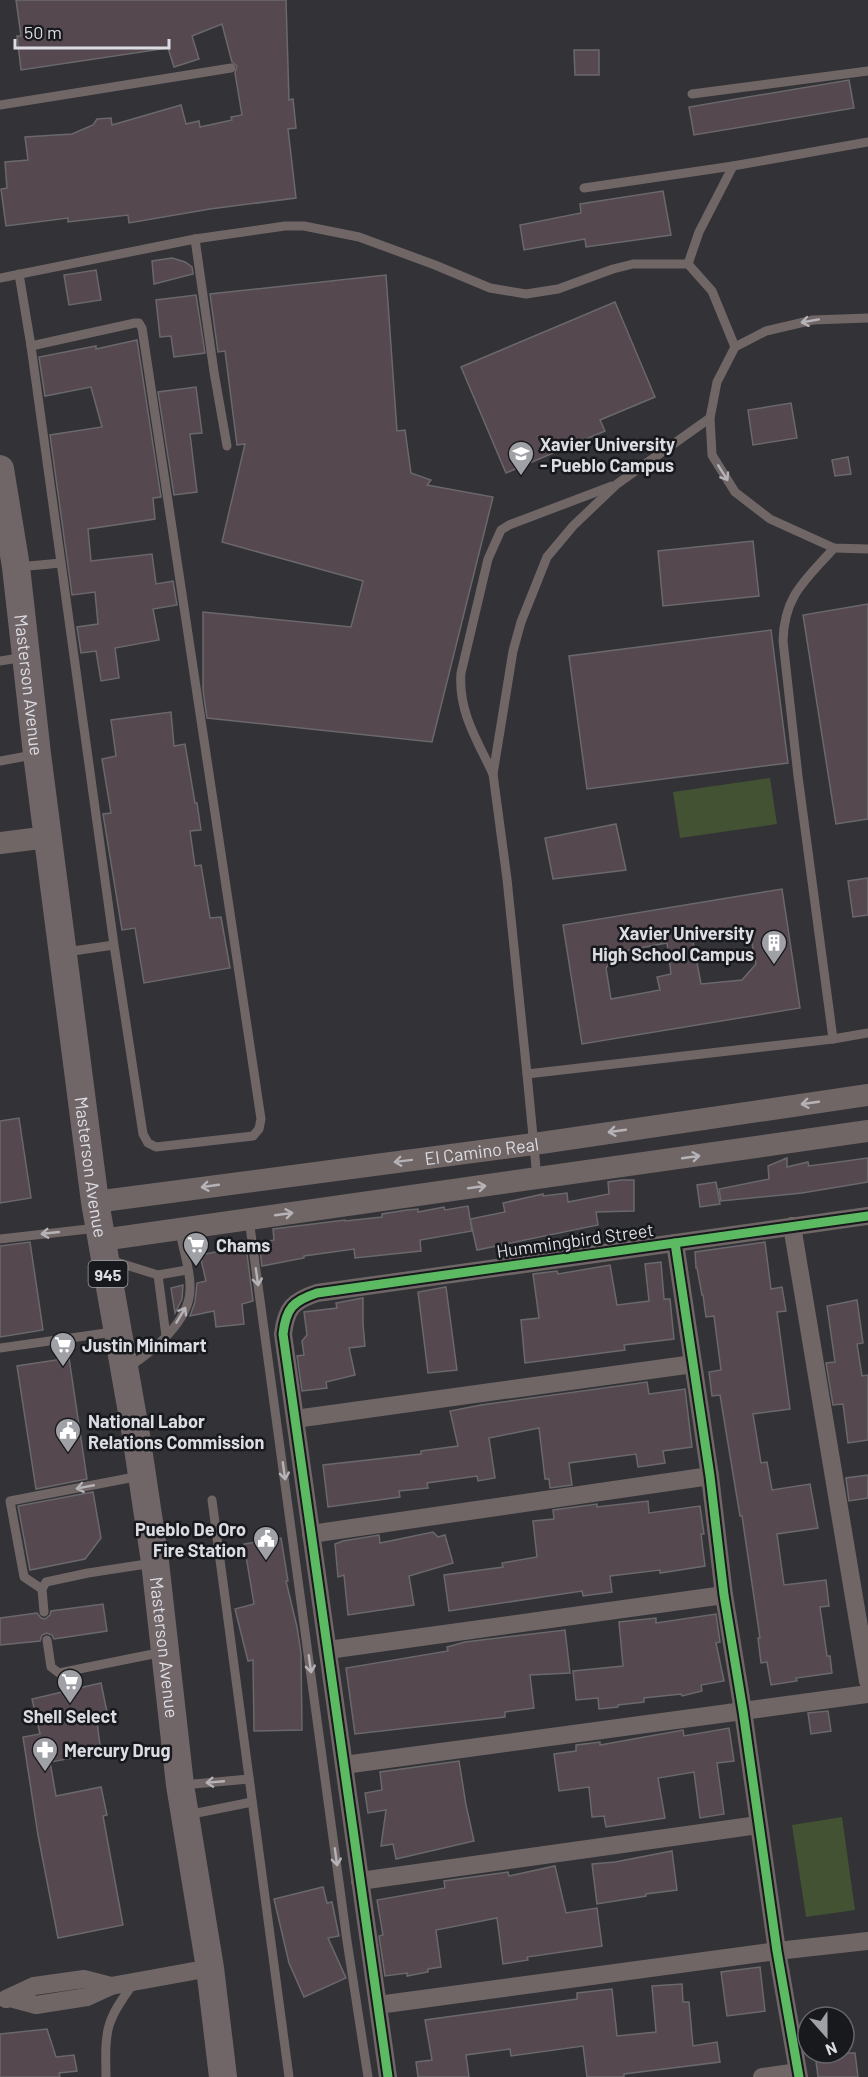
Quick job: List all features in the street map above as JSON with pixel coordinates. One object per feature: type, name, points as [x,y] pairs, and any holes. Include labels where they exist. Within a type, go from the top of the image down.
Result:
[{"type":"main road","name":"Masterson Avenue","points":[[0,469],[9,551],[13,659],[37,754],[100,1232],[155,1562],[180,1785],[210,1968],[223,2077]]},
{"type":"street","points":[[0,843],[48,837]]},
{"type":"street","name":"El Camino Real","points":[[100,1232],[534,1144],[868,1095]]},
{"type":"street","name":"El Camino Real","points":[[100,1232],[180,1229],[868,1131]]},
{"type":"street","name":"Hummingbird Street","points":[[295,1419],[283,1334],[285,1319],[290,1307],[300,1298],[316,1293],[868,1216]]},
{"type":"street","points":[[792,1226],[868,1681]]},
{"type":"street","points":[[675,1243],[710,1476],[724,1595],[777,1951],[798,2074],[762,2077]]},
{"type":"street","points":[[388,2077],[295,1419],[693,1364]]},
{"type":"street","points":[[311,1534],[710,1476]]},
{"type":"street","points":[[328,1650],[724,1595]]},
{"type":"street","points":[[344,1765],[868,1694]]},
{"type":"street","points":[[360,1881],[759,1825]]},
{"type":"street","points":[[378,2006],[777,1951],[868,1941]]},
{"type":"street","points":[[5,1999],[34,1986],[84,1979],[111,1986],[210,1968]]},
{"type":"lane","points":[[0,105],[231,68]]},
{"type":"lane","points":[[692,94],[868,71]]},
{"type":"lane","points":[[584,188],[733,166],[868,142]]},
{"type":"lane","points":[[688,264],[699,232],[733,166]]},
{"type":"lane","points":[[0,278],[195,239],[285,225],[359,237],[490,288],[526,294],[558,289],[633,264],[688,264],[712,291],[735,347]]},
{"type":"lane","points":[[195,239],[213,372],[227,446]]},
{"type":"lane","points":[[19,274],[143,1134],[148,1143],[156,1147],[253,1136],[259,1129],[261,1119],[142,328],[139,323],[135,323],[31,346]]},
{"type":"lane","points":[[868,318],[813,320],[766,331],[735,347],[717,382],[710,418],[712,455],[735,492],[770,519],[834,548],[868,549]]},
{"type":"lane","points":[[537,1178],[507,879],[493,774],[513,651],[520,622],[547,557],[573,526],[617,484],[710,418]]},
{"type":"lane","points":[[493,774],[469,723],[459,691],[461,673],[488,559],[501,530],[509,525],[617,484]]},
{"type":"lane","points":[[833,1039],[798,776],[783,641],[784,620],[788,607],[799,588],[834,548]]},
{"type":"lane","points":[[9,551],[61,563]]},
{"type":"lane","points":[[0,761],[37,754]]},
{"type":"lane","points":[[63,952],[114,945]]},
{"type":"lane","points":[[527,1074],[868,1033]]},
{"type":"lane","points":[[249,1219],[347,1941],[368,2077]]},
{"type":"lane","points":[[124,1370],[144,1357],[166,1336],[184,1311],[189,1299],[188,1270],[180,1229]]},
{"type":"lane","points":[[0,1239],[100,1232],[158,1275],[166,1336]]},
{"type":"lane","points":[[158,1275],[188,1270]]},
{"type":"lane","points":[[0,1348],[118,1331]]},
{"type":"lane","points":[[42,1589],[24,1576],[10,1501],[142,1476]]},
{"type":"lane","points":[[212,1500],[289,2077]]},
{"type":"lane","points":[[44,1612],[42,1589],[46,1582],[155,1562]]},
{"type":"lane","points":[[48,1640],[51,1667],[59,1673],[166,1651]]},
{"type":"lane","points":[[180,1785],[249,1779]]},
{"type":"lane","points":[[185,1816],[252,1802]]},
{"type":"lane","points":[[106,2077],[105,2038],[108,2025],[117,2005],[135,1982]]},
{"type":"green space","points":[[770,778],[777,824],[680,838],[673,792]]},
{"type":"green space","points":[[842,1817],[855,1910],[806,1917],[792,1825]]},
{"type":"building","points":[[16,0],[286,0],[289,100],[293,99],[296,128],[288,129],[296,198],[210,209],[129,223],[128,215],[68,222],[68,218],[6,226],[1,189],[7,188],[5,162],[28,160],[25,137],[72,134],[93,125],[97,119],[111,118],[112,125],[181,105],[186,124],[199,121],[200,127],[232,120],[231,117],[242,115],[235,73],[237,66],[232,62],[222,24],[192,36],[199,59],[174,67],[168,48],[21,70],[17,36],[21,36]]},
{"type":"building","points":[[574,50],[599,50],[599,75],[575,75]]},
{"type":"building","points":[[849,80],[854,108],[694,135],[689,107]]},
{"type":"building","points":[[663,191],[671,235],[586,247],[585,239],[524,250],[520,225],[581,213],[580,204]]},
{"type":"building","points":[[172,258],[192,267],[193,274],[154,284],[152,261]]},
{"type":"building","points":[[96,270],[101,300],[69,305],[64,275]]},
{"type":"building","points":[[386,275],[397,431],[405,430],[411,473],[431,480],[427,485],[493,497],[432,742],[207,718],[203,690],[203,612],[351,627],[363,581],[222,542],[245,444],[237,445],[225,351],[218,352],[210,294]]},
{"type":"building","points":[[196,295],[205,353],[174,357],[171,336],[160,337],[156,300]]},
{"type":"building","points":[[615,302],[655,397],[600,420],[605,431],[506,473],[461,367]]},
{"type":"building","points":[[137,340],[161,497],[153,498],[155,519],[88,529],[91,561],[152,554],[156,584],[173,581],[177,605],[153,609],[159,640],[115,648],[119,678],[101,681],[96,651],[81,653],[77,627],[98,624],[95,592],[72,595],[50,435],[102,427],[91,387],[45,396],[39,357],[96,346],[96,349]]},
{"type":"building","points":[[196,387],[202,433],[190,434],[197,492],[174,495],[158,392]]},
{"type":"building","points":[[791,403],[797,438],[753,445],[748,410]]},
{"type":"building","points":[[848,457],[851,474],[835,476],[832,460]]},
{"type":"building","points":[[753,541],[759,596],[663,606],[658,551]]},
{"type":"building","points":[[868,604],[868,819],[836,824],[803,615]]},
{"type":"building","points":[[771,630],[788,763],[587,789],[569,656]]},
{"type":"building","points":[[171,712],[174,746],[185,744],[195,803],[197,803],[201,830],[190,831],[195,866],[201,865],[210,918],[221,917],[230,968],[144,983],[135,928],[122,930],[103,814],[111,813],[102,759],[116,756],[111,720]]},
{"type":"building","points":[[616,824],[626,870],[553,879],[545,838]]},
{"type":"building","points":[[868,878],[868,915],[853,917],[848,881]]},
{"type":"building","name":"Xavier University High School Campus","points":[[782,889],[800,1008],[582,1044],[563,925]],"holes":[[[750,933],[756,964],[742,980],[701,984],[693,942]],[[667,943],[671,974],[657,977],[660,990],[611,999],[606,968],[618,952]]]},
{"type":"building","points":[[19,1118],[31,1198],[0,1203],[0,1121]]},
{"type":"building","points":[[787,1158],[787,1167],[808,1162],[809,1166],[868,1158],[868,1182],[802,1193],[721,1201],[719,1189],[769,1179],[768,1166]]},
{"type":"building","points":[[634,1180],[634,1211],[596,1212],[598,1225],[477,1250],[470,1219],[505,1212],[503,1203],[543,1194],[543,1196],[567,1193],[568,1202],[609,1194],[608,1182]]},
{"type":"building","points":[[716,1182],[720,1204],[700,1207],[697,1185]]},
{"type":"building","points":[[468,1206],[472,1231],[420,1240],[421,1251],[355,1258],[354,1249],[304,1256],[304,1258],[262,1266],[259,1243],[274,1240],[273,1229],[382,1217],[382,1214],[407,1210],[418,1209],[418,1212],[444,1207],[445,1210]]},
{"type":"building","points":[[30,1242],[43,1330],[0,1337],[0,1246]]},
{"type":"building","points":[[765,1242],[771,1289],[782,1287],[786,1311],[777,1312],[790,1409],[753,1414],[761,1463],[767,1462],[772,1490],[810,1484],[818,1528],[777,1534],[784,1585],[826,1580],[829,1606],[820,1607],[827,1656],[830,1656],[832,1673],[796,1678],[797,1681],[771,1685],[767,1662],[761,1663],[758,1638],[760,1638],[742,1516],[740,1516],[720,1395],[712,1396],[709,1372],[721,1370],[714,1316],[706,1317],[695,1252]]},
{"type":"building","points":[[246,1246],[253,1301],[242,1304],[244,1324],[216,1327],[214,1311],[190,1316],[195,1302],[197,1283],[206,1281],[200,1255]]},
{"type":"building","points":[[661,1262],[664,1299],[670,1299],[674,1339],[624,1345],[625,1350],[525,1363],[521,1320],[539,1318],[533,1274],[557,1271],[558,1274],[610,1265],[617,1305],[649,1301],[645,1264]]},
{"type":"building","points":[[183,1285],[182,1299],[175,1313],[171,1288]]},
{"type":"building","points":[[446,1287],[457,1370],[428,1373],[418,1292]]},
{"type":"building","points":[[363,1298],[365,1346],[349,1348],[355,1375],[326,1382],[327,1388],[302,1391],[297,1356],[304,1355],[302,1341],[307,1335],[304,1312],[337,1308],[336,1303]]},
{"type":"building","points":[[857,1300],[863,1343],[857,1344],[862,1376],[868,1375],[868,1440],[848,1443],[843,1404],[833,1405],[826,1363],[835,1362],[827,1306]]},
{"type":"building","points":[[69,1358],[87,1479],[36,1489],[17,1366]]},
{"type":"building","points":[[647,1382],[649,1394],[685,1389],[692,1447],[663,1451],[665,1463],[638,1467],[636,1454],[569,1463],[572,1485],[550,1488],[549,1479],[545,1479],[539,1428],[489,1438],[495,1478],[478,1481],[477,1476],[427,1483],[428,1488],[399,1491],[400,1497],[328,1507],[323,1465],[421,1454],[421,1451],[458,1446],[450,1411]]},
{"type":"building","points":[[868,1475],[868,1498],[849,1501],[846,1478]]},
{"type":"building","points":[[93,1492],[101,1538],[85,1559],[30,1570],[18,1506]]},
{"type":"building","points":[[648,1501],[649,1513],[700,1506],[705,1566],[660,1573],[660,1570],[610,1576],[612,1592],[583,1596],[582,1591],[449,1611],[444,1575],[503,1567],[502,1563],[537,1557],[533,1521],[554,1519],[553,1510],[597,1504],[597,1507]]},
{"type":"building","points":[[433,1532],[438,1537],[445,1535],[453,1563],[409,1576],[414,1605],[348,1615],[344,1575],[338,1577],[335,1544],[379,1535],[380,1543]]},
{"type":"building","points":[[281,1538],[288,1581],[286,1581],[301,1653],[302,1730],[254,1731],[253,1660],[248,1661],[235,1609],[254,1604],[244,1544]]},
{"type":"building","points":[[103,1604],[107,1631],[54,1639],[47,1633],[42,1635],[40,1641],[0,1645],[0,1618],[37,1613],[45,1619],[51,1611]]},
{"type":"building","points":[[716,1614],[720,1642],[716,1643],[724,1681],[701,1685],[702,1691],[682,1696],[681,1694],[644,1698],[644,1702],[618,1705],[618,1707],[599,1709],[598,1698],[576,1700],[573,1671],[623,1666],[619,1622],[656,1618],[656,1623]]},
{"type":"building","points":[[565,1630],[570,1673],[530,1675],[534,1708],[505,1712],[505,1717],[355,1734],[346,1668],[448,1651],[447,1647],[465,1642]]},
{"type":"building","points":[[101,1683],[107,1712],[96,1714],[101,1753],[50,1762],[56,1796],[101,1787],[107,1815],[103,1816],[123,1925],[58,1938],[38,1835],[23,1737],[40,1734],[32,1699]]},
{"type":"building","points":[[828,1711],[831,1731],[811,1734],[808,1713]]},
{"type":"building","points":[[729,1728],[734,1761],[717,1763],[724,1814],[700,1818],[694,1772],[658,1778],[665,1818],[606,1827],[604,1816],[592,1817],[589,1787],[559,1791],[554,1754],[576,1751],[576,1745],[600,1742],[600,1745],[683,1730],[684,1736]]},
{"type":"building","points":[[459,1761],[474,1841],[396,1859],[393,1844],[381,1846],[386,1810],[368,1813],[365,1793],[382,1790],[380,1772]]},
{"type":"building","points":[[672,1851],[677,1890],[597,1904],[592,1864]]},
{"type":"building","points":[[555,1866],[566,1913],[597,1908],[602,1946],[527,1957],[528,1960],[503,1964],[497,1918],[436,1930],[441,1967],[407,1976],[407,1973],[385,1976],[379,1936],[383,1935],[377,1900],[445,1888],[444,1881],[508,1872],[509,1876]]},
{"type":"building","points":[[323,1887],[327,1903],[332,1902],[339,1936],[328,1938],[346,1978],[304,1997],[289,1963],[274,1899]]},
{"type":"building","points":[[760,1967],[765,2011],[727,2016],[721,1972]]},
{"type":"building","points":[[682,1984],[683,2002],[689,2002],[693,2046],[717,2042],[720,2062],[624,2074],[624,2077],[587,2077],[583,2046],[511,2056],[510,2049],[466,2055],[469,2077],[418,2077],[416,2062],[432,2060],[425,2020],[577,1999],[577,1993],[612,1989],[617,2036],[656,2032],[652,1986]]},
{"type":"building","points":[[47,2029],[56,2057],[74,2055],[77,2071],[59,2073],[60,2077],[0,2077],[0,2034]]},
{"type":"building","points":[[856,2061],[858,2077],[818,2077],[816,2065],[856,2065]]},
{"type":"cycle path","points":[[388,2077],[283,1334],[289,1312],[296,1303],[317,1293],[868,1216]]},
{"type":"cycle path","points":[[675,1243],[710,1476],[724,1595],[777,1951],[799,2077]]},
{"type":"place","name":"Xavier University - Pueblo Campus","points":[[521,477]]},
{"type":"place","name":"Xavier University High School Campus","points":[[774,966]]},
{"type":"place","name":"Chams","points":[[196,1268]]},
{"type":"place","name":"Justin Minimart","points":[[63,1368]]},
{"type":"place","name":"National Labor Relations Commission","points":[[68,1454]]},
{"type":"place","name":"Pueblo De Oro Fire Station","points":[[266,1562]]},
{"type":"place","name":"Shell Select","points":[[70,1705]]},
{"type":"place","name":"Mercury Drug","points":[[45,1773]]}]
